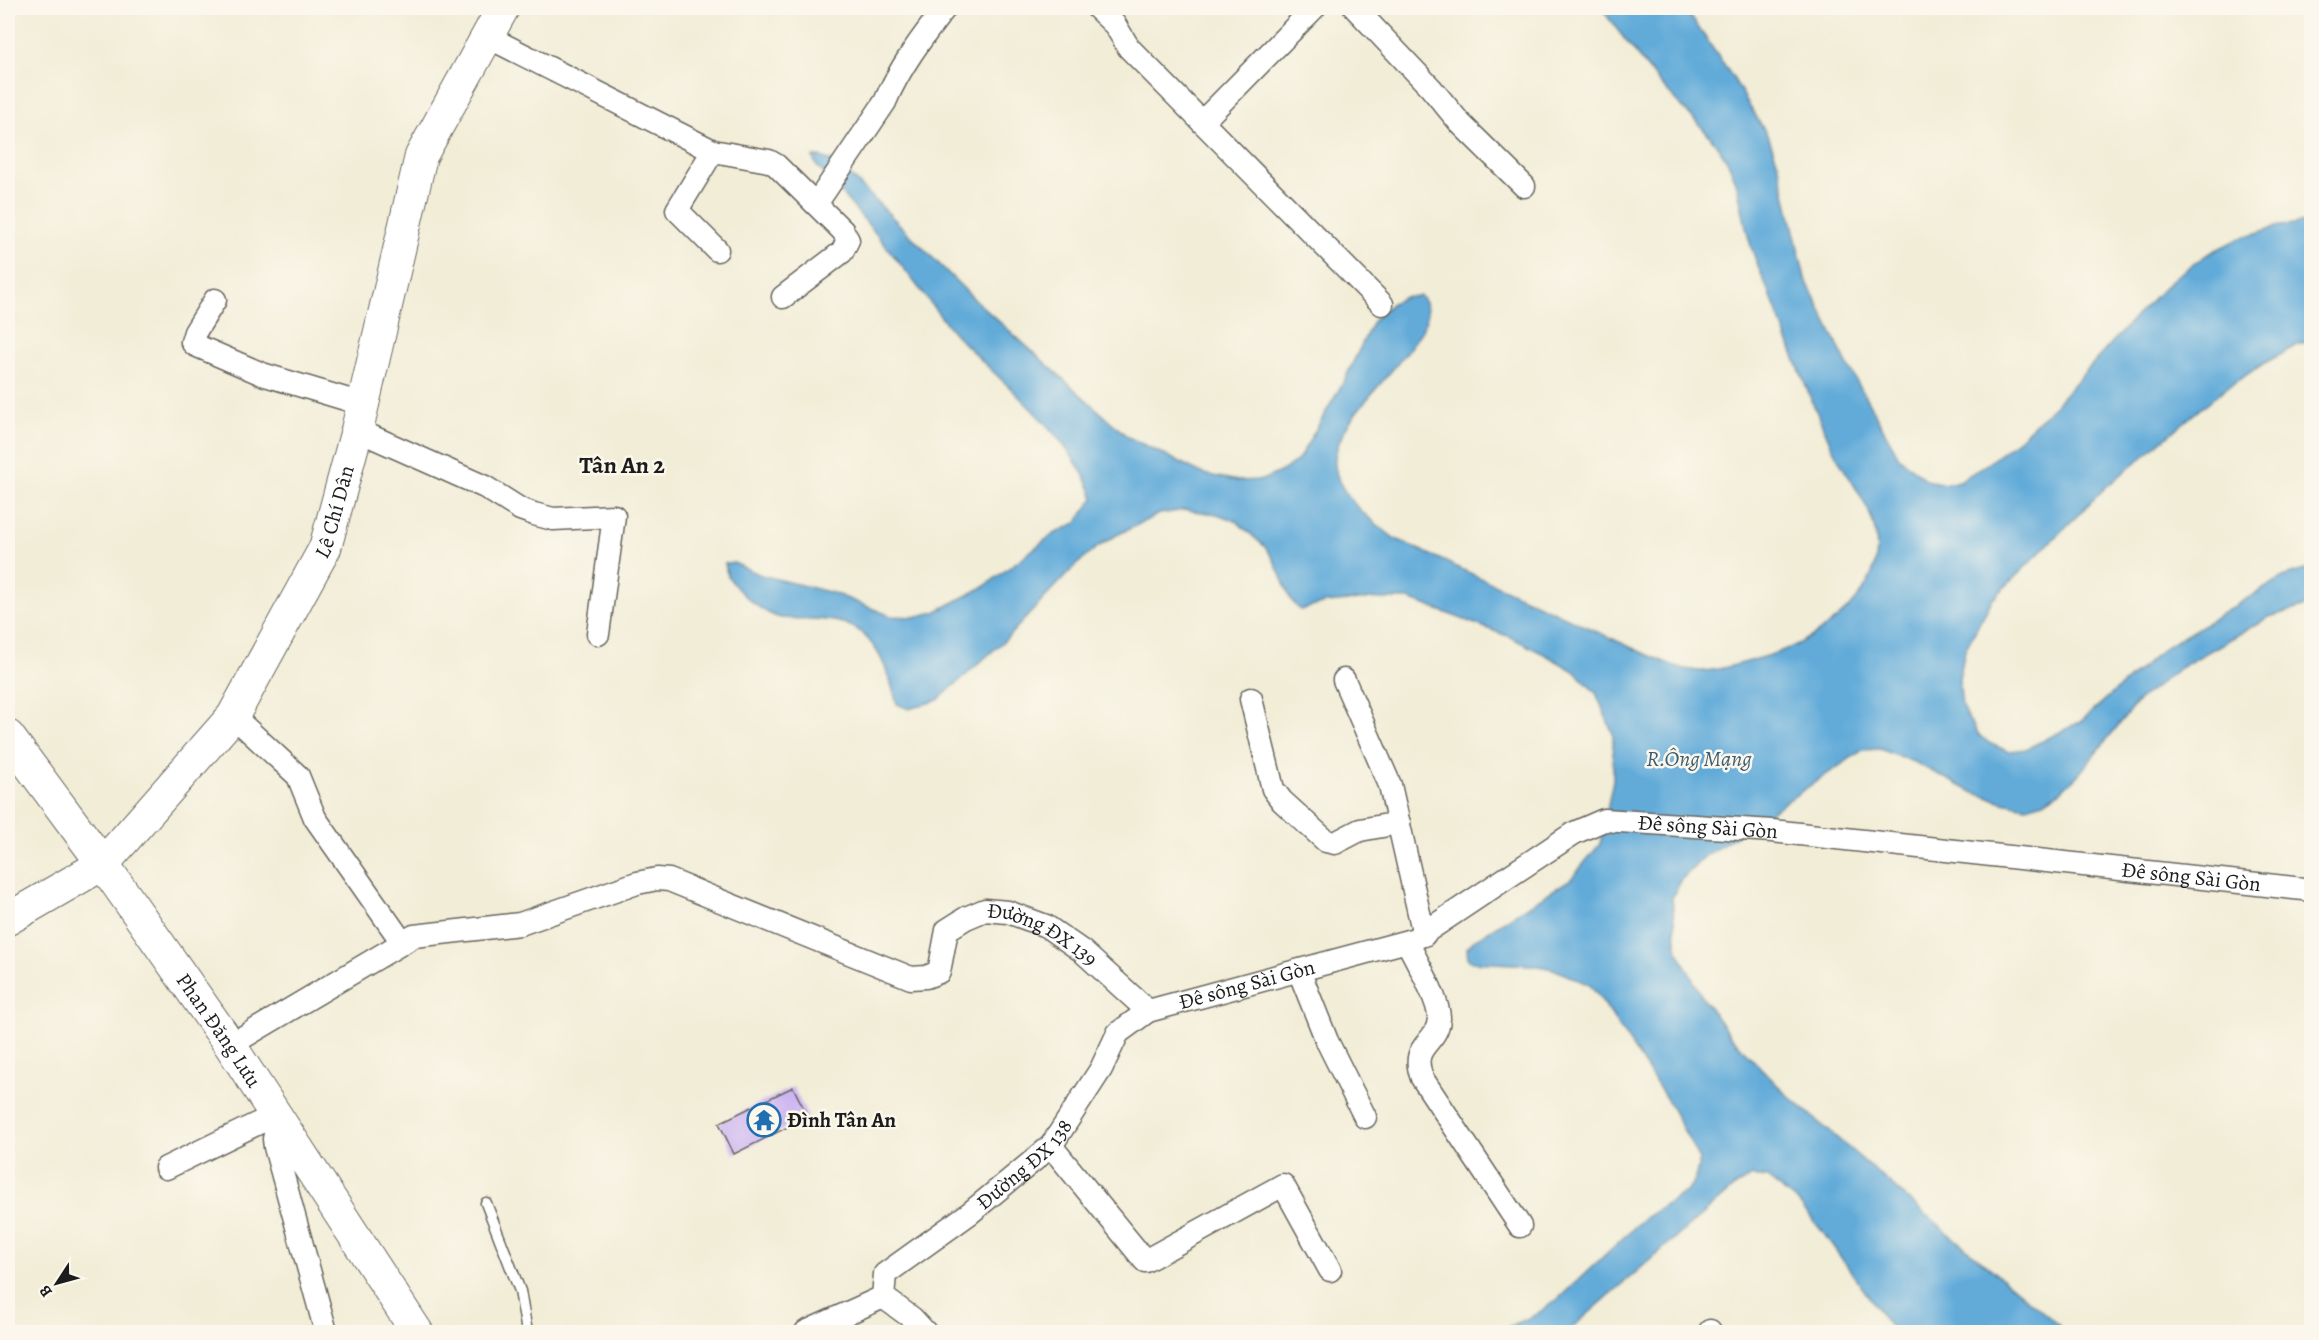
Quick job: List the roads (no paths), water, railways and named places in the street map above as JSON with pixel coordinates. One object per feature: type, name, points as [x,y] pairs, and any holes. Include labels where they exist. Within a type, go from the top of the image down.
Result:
[{"type":"street","name":"Lê Chí Dân","points":[[8,918],[103,864],[233,716],[325,548],[360,417],[421,156],[503,8]]},
{"type":"street","points":[[822,195],[885,102],[892,85],[926,33],[945,8]]},
{"type":"street","points":[[1097,8],[1114,25],[1129,48],[1382,304]]},
{"type":"street","points":[[1202,122],[1314,8]]},
{"type":"street","points":[[1355,8],[1431,88],[1454,117],[1524,186]]},
{"type":"street","points":[[486,36],[713,151],[769,162],[822,195],[848,240],[842,252],[783,297]]},
{"type":"street","points":[[713,151],[677,210],[717,250]]},
{"type":"street","points":[[215,300],[195,332],[192,342],[195,345],[360,417],[520,509],[553,519],[614,516],[598,634]]},
{"type":"street","points":[[1344,680],[1390,786],[1399,823],[1416,938],[1438,1008],[1439,1021],[1418,1057],[1418,1067],[1422,1078],[1520,1226]]},
{"type":"street","points":[[1251,699],[1273,789],[1282,801],[1326,841],[1335,843],[1360,830],[1399,823]]},
{"type":"street","points":[[230,1045],[402,942],[315,818],[298,776],[233,716]]},
{"type":"street","name":"Phan Đăng Lưu","points":[[8,736],[103,864],[230,1045],[417,1332]]},
{"type":"street","name":"Đê sông Sài Gòn","points":[[1148,1011],[1416,938],[1574,833],[1604,820],[1784,833],[2312,890]]},
{"type":"street","name":"Đường ĐX 139","points":[[402,942],[414,936],[520,924],[638,883],[657,879],[669,880],[911,978],[926,977],[939,972],[947,930],[985,910],[1008,912],[1046,926],[1082,951],[1148,1011]]},
{"type":"street","points":[[1299,971],[1327,1041],[1365,1117]]},
{"type":"street","name":"Đường ĐX 138","points":[[883,1297],[885,1274],[970,1213],[1051,1146],[1101,1069],[1118,1034],[1148,1011]]},
{"type":"street","points":[[166,1168],[277,1118]]},
{"type":"street","points":[[277,1118],[275,1148],[326,1332]]},
{"type":"street","points":[[1051,1146],[1145,1261],[1283,1185],[1330,1270]]},
{"type":"street","points":[[806,1332],[883,1297],[912,1318],[925,1332]]},
{"type":"lane","points":[[486,1203],[520,1291],[526,1332]]},
{"type":"water","name":"R.Ông Mạng","points":[[1601,8],[1685,8],[1733,78],[1769,138],[1778,163],[1805,278],[1846,362],[1899,457],[1926,480],[1946,484],[1960,481],[1987,464],[2020,438],[2055,405],[2175,277],[2208,254],[2238,239],[2275,227],[2311,221],[2311,341],[2299,344],[2263,364],[2223,390],[2105,488],[1992,600],[1965,650],[1959,679],[1962,706],[1980,736],[1991,744],[2008,751],[2026,749],[2080,722],[2164,648],[2285,576],[2311,568],[2311,605],[2269,617],[2178,669],[2138,701],[2079,774],[2061,791],[2044,802],[2026,807],[2003,802],[1972,792],[1916,763],[1880,749],[1863,750],[1704,857],[1682,879],[1672,898],[1677,950],[1704,1000],[1730,1036],[1785,1093],[2065,1332],[1894,1332],[1822,1231],[1798,1202],[1767,1178],[1752,1176],[1733,1188],[1567,1332],[1497,1332],[1535,1315],[1558,1299],[1643,1219],[1686,1192],[1694,1182],[1700,1160],[1666,1098],[1590,985],[1553,969],[1533,965],[1472,962],[1468,959],[1467,948],[1474,940],[1571,879],[1600,844],[1613,780],[1613,734],[1596,693],[1574,671],[1546,655],[1510,637],[1409,599],[1371,599],[1326,603],[1300,610],[1291,600],[1273,558],[1265,547],[1236,521],[1217,514],[1185,510],[1159,514],[1096,548],[1075,566],[1006,639],[938,700],[909,709],[897,704],[881,658],[870,641],[855,628],[835,621],[775,616],[744,595],[727,575],[725,563],[734,563],[761,575],[833,593],[891,616],[914,617],[935,612],[985,586],[1052,535],[1076,523],[1094,498],[1084,475],[1053,432],[949,327],[884,243],[816,165],[813,157],[821,157],[838,163],[974,299],[1128,437],[1204,474],[1238,481],[1262,480],[1282,471],[1298,460],[1343,383],[1373,321],[1392,303],[1405,297],[1420,296],[1427,311],[1423,328],[1405,354],[1353,417],[1343,433],[1336,452],[1337,476],[1342,487],[1366,516],[1394,538],[1678,667],[1694,671],[1724,668],[1782,651],[1814,635],[1848,608],[1866,585],[1876,559],[1877,543],[1870,515],[1834,451],[1805,384],[1753,252],[1736,182],[1728,163],[1708,134],[1657,80]]},
{"type":"place","name":"Đình Tân An","points":[[764,1120]]},
{"type":"district","name":"Tân An 2","points":[[622,465]]}]
